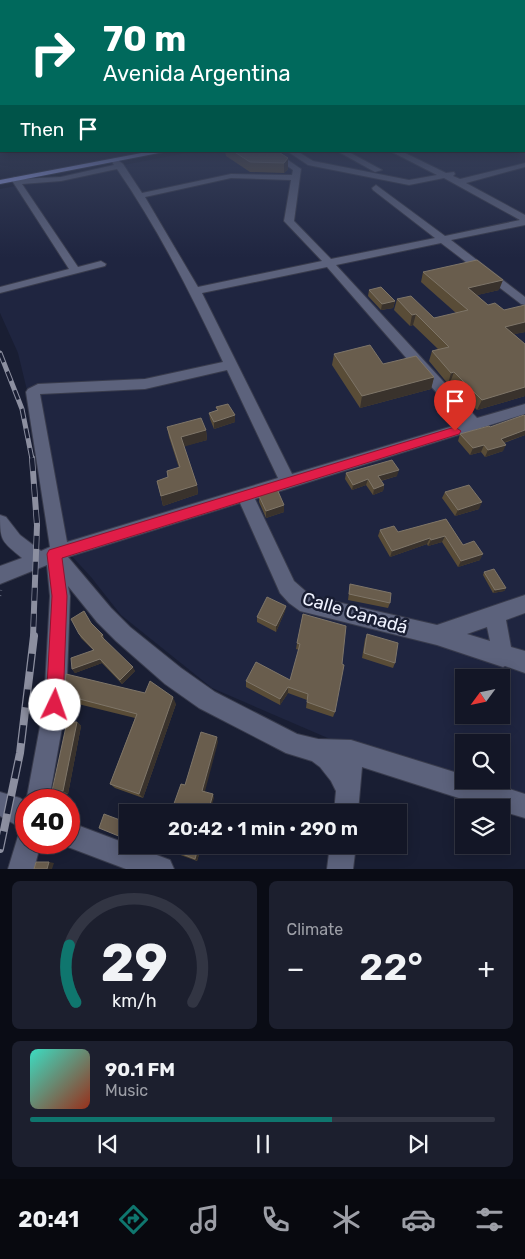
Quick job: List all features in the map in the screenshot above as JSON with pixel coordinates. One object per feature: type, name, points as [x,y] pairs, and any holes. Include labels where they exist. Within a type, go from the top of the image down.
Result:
[{"type":"highway","points":[[0,182],[16,180]]},
{"type":"street","points":[[16,180],[61,179],[70,177]]},
{"type":"street","points":[[126,177],[140,196],[195,291],[288,483]]},
{"type":"street","points":[[140,196],[228,177]]},
{"type":"street","points":[[249,177],[295,178],[289,222],[329,263],[474,425]]},
{"type":"street","points":[[384,177],[410,184],[441,177]]},
{"type":"street","points":[[452,177],[525,214]]},
{"type":"street","points":[[462,181],[480,177]]},
{"type":"street","points":[[16,180],[75,270]]},
{"type":"street","points":[[462,181],[525,220]]},
{"type":"street","points":[[376,188],[525,302]]},
{"type":"street","points":[[195,291],[445,240],[525,220]]},
{"type":"street","points":[[0,290],[101,264]]},
{"type":"street","points":[[39,789],[55,705],[60,596],[51,556],[33,392],[38,389],[145,384],[230,365]]},
{"type":"street","points":[[0,575],[51,556],[525,409]]},
{"type":"street","name":"Calle Canadá","points":[[245,495],[287,587],[296,597],[307,604],[437,636],[525,662]]},
{"type":"street","points":[[0,522],[14,540],[51,556],[104,615],[173,676],[207,700],[247,722],[294,745],[318,750],[351,752],[525,806]]},
{"type":"street","points":[[437,636],[525,604]]},
{"type":"street","points":[[495,616],[503,657]]},
{"type":"street","points":[[318,750],[329,758],[344,778],[347,802]]},
{"type":"street","points":[[347,802],[351,752]]},
{"type":"street","points":[[0,804],[15,810]]},
{"type":"street","points":[[80,839],[161,869]]},
{"type":"street","points":[[22,869],[25,854]]},
{"type":"street","points":[[340,869],[341,854]]},
{"type":"path","points":[[0,590],[0,596]]},
{"type":"shaded area","points":[[64,177],[525,177],[525,797],[498,789],[510,789],[510,734],[455,734],[455,776],[344,745],[212,688],[121,615],[91,577],[58,541],[51,490],[18,353],[0,313],[0,189]]},
{"type":"building","points":[[477,260],[503,280],[468,288],[488,305],[495,303],[504,310],[525,305],[525,322],[505,327],[525,344],[525,387],[482,400],[454,372],[451,373],[432,351],[449,347],[416,314],[412,315],[397,299],[411,296],[434,318],[468,310],[423,272]]},
{"type":"building","points":[[381,287],[395,301],[382,304],[369,290]]},
{"type":"building","points":[[370,345],[383,364],[416,356],[434,377],[362,396],[334,354]]},
{"type":"building","points":[[228,404],[235,415],[214,422],[209,413],[218,410],[216,407]]},
{"type":"building","points":[[524,415],[525,430],[501,439],[506,445],[488,450],[484,445],[473,448],[460,434],[490,427]]},
{"type":"building","points":[[201,418],[206,430],[181,437],[197,485],[161,496],[157,481],[168,477],[167,471],[180,467],[167,427]]},
{"type":"building","points":[[392,460],[399,470],[378,476],[384,485],[374,489],[368,479],[353,485],[346,473]]},
{"type":"building","points":[[469,485],[482,502],[458,510],[445,492]]},
{"type":"building","points":[[277,489],[284,505],[266,511],[259,496]]},
{"type":"building","points":[[446,519],[463,545],[474,541],[483,554],[461,561],[445,536],[431,540],[430,538],[392,551],[380,530],[394,526],[398,532]]},
{"type":"building","points":[[494,569],[506,588],[495,590],[484,572]]},
{"type":"building","points":[[350,584],[391,593],[390,603],[349,594]]},
{"type":"building","points":[[267,597],[286,606],[276,626],[257,617]]},
{"type":"building","points":[[84,611],[91,623],[103,635],[101,636],[133,667],[120,680],[100,659],[72,669],[71,658],[94,650],[79,634],[71,619]]},
{"type":"building","points":[[303,614],[346,626],[342,664],[344,665],[335,712],[307,702],[308,694],[288,687],[280,699],[246,681],[256,662],[290,680],[300,644],[297,643]]},
{"type":"building","points":[[367,634],[398,643],[395,663],[364,653]]},
{"type":"building","points":[[66,674],[145,693],[150,681],[173,697],[139,794],[110,784],[137,714],[64,695]]},
{"type":"building","points":[[67,722],[77,722],[63,789],[52,789]]},
{"type":"building","points":[[201,732],[217,737],[202,791],[213,794],[210,804],[174,804],[181,784],[185,785]]},
{"type":"building","points":[[104,814],[119,820],[119,836],[99,828]]},
{"type":"building","points":[[182,854],[196,854],[195,859]]},
{"type":"building","points":[[36,862],[49,862],[47,869],[34,869]]},
{"type":"railway","points":[[0,353],[22,409],[32,459]]},
{"type":"railway","points":[[32,458],[37,525],[33,637]]},
{"type":"railway","points":[[0,849],[20,753],[34,636]]},
{"type":"route","points":[[55,705],[60,596],[54,554],[455,431]]}]
